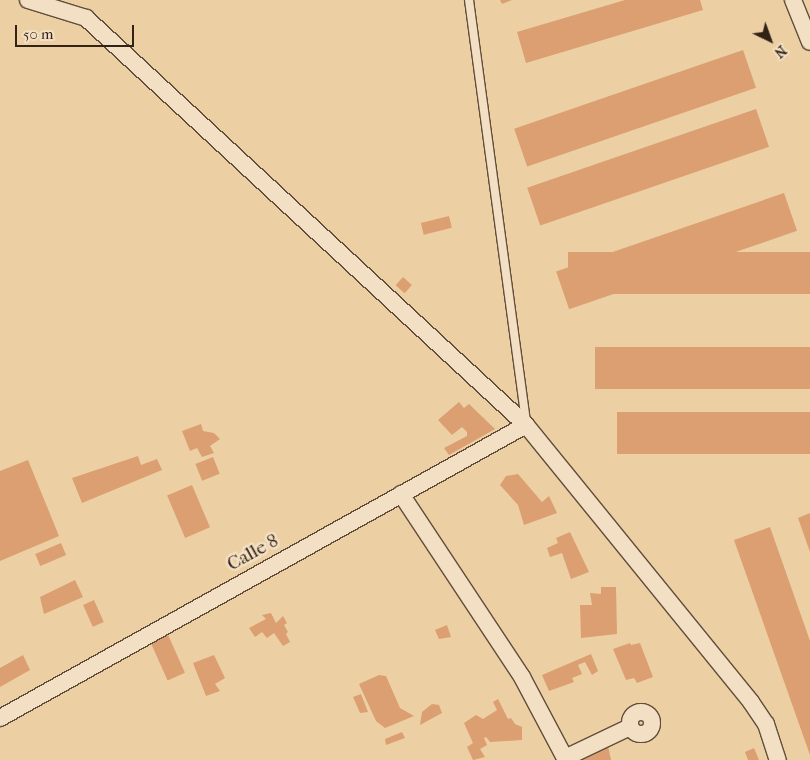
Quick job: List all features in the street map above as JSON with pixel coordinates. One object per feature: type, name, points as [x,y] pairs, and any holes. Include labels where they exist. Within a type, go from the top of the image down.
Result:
[{"type":"street","points":[[28,0],[86,18],[526,425],[751,702],[766,724],[778,760]]},
{"type":"street","points":[[793,0],[810,42]]},
{"type":"street","name":"Calle 8","points":[[0,718],[526,425]]},
{"type":"street","points":[[401,494],[522,677],[565,759],[630,727]]},
{"type":"lane","points":[[468,0],[526,425]]},
{"type":"building","points":[[500,0],[512,0],[502,4]]},
{"type":"building","points":[[625,0],[700,0],[703,10],[526,63],[517,32]]},
{"type":"building","points":[[743,50],[756,88],[527,167],[514,129]]},
{"type":"building","points":[[756,109],[769,147],[540,226],[527,188]]},
{"type":"building","points":[[784,193],[797,231],[569,309],[556,271]]},
{"type":"building","points":[[449,216],[452,228],[424,235],[421,223]]},
{"type":"building","points":[[568,252],[810,252],[810,294],[568,294]]},
{"type":"building","points":[[403,277],[412,285],[405,293],[396,285]]},
{"type":"building","points":[[595,347],[810,347],[810,389],[595,389]]},
{"type":"building","points":[[459,402],[464,408],[469,404],[495,429],[449,455],[444,448],[467,436],[467,432],[462,427],[452,435],[438,420]]},
{"type":"building","points":[[617,412],[810,412],[810,454],[617,454]]},
{"type":"building","points":[[201,424],[203,431],[214,433],[220,439],[210,446],[214,453],[202,457],[197,448],[190,451],[182,431]]},
{"type":"building","points":[[138,456],[141,465],[157,459],[162,470],[82,503],[72,478]]},
{"type":"building","points":[[213,457],[220,474],[202,481],[195,464]]},
{"type":"building","points":[[28,460],[59,536],[0,561],[0,471]]},
{"type":"building","points":[[518,474],[542,502],[549,496],[557,513],[524,525],[518,505],[500,485],[506,476]]},
{"type":"building","points":[[192,485],[210,527],[185,538],[167,496]]},
{"type":"building","points":[[810,513],[810,552],[798,518]]},
{"type":"building","points":[[770,527],[810,641],[810,755],[734,540]]},
{"type":"building","points":[[570,532],[589,572],[571,579],[562,553],[550,557],[547,548],[558,543],[556,538]]},
{"type":"building","points":[[61,543],[66,555],[40,566],[35,554]]},
{"type":"building","points":[[75,580],[83,597],[44,614],[40,597]]},
{"type":"building","points":[[601,587],[616,587],[617,634],[581,638],[580,605],[592,605],[590,593],[601,594]]},
{"type":"building","points":[[94,600],[104,622],[93,627],[83,605]]},
{"type":"building","points":[[271,613],[276,623],[283,616],[287,623],[284,625],[290,642],[283,646],[274,633],[267,638],[262,632],[255,637],[249,628],[266,619],[262,615]]},
{"type":"building","points":[[447,625],[451,637],[439,639],[435,630]]},
{"type":"building","points":[[165,628],[185,673],[168,680],[148,636]]},
{"type":"building","points":[[630,643],[631,645],[640,643],[653,677],[637,683],[634,678],[626,680],[613,649]]},
{"type":"building","points":[[591,654],[598,671],[592,675],[585,662],[578,665],[582,674],[572,678],[574,682],[549,691],[542,675]]},
{"type":"building","points":[[23,655],[30,670],[0,687],[0,668]]},
{"type":"building","points":[[214,655],[225,678],[215,684],[220,691],[206,696],[193,663]]},
{"type":"building","points":[[379,675],[386,676],[400,708],[414,716],[385,728],[376,721],[359,684]]},
{"type":"building","points":[[361,694],[368,712],[360,713],[353,697]]},
{"type":"building","points":[[498,699],[508,719],[511,718],[515,724],[522,727],[522,740],[490,742],[486,737],[484,738],[487,745],[480,749],[485,757],[473,760],[467,747],[473,743],[464,723],[476,715],[483,719],[497,710],[493,702]]},
{"type":"building","points":[[432,704],[439,705],[442,713],[420,725],[422,712]]},
{"type":"building","points":[[402,732],[405,738],[386,745],[385,739]]},
{"type":"building","points":[[608,746],[611,760],[572,760]]},
{"type":"building","points":[[754,748],[759,760],[748,760],[745,752]]}]
